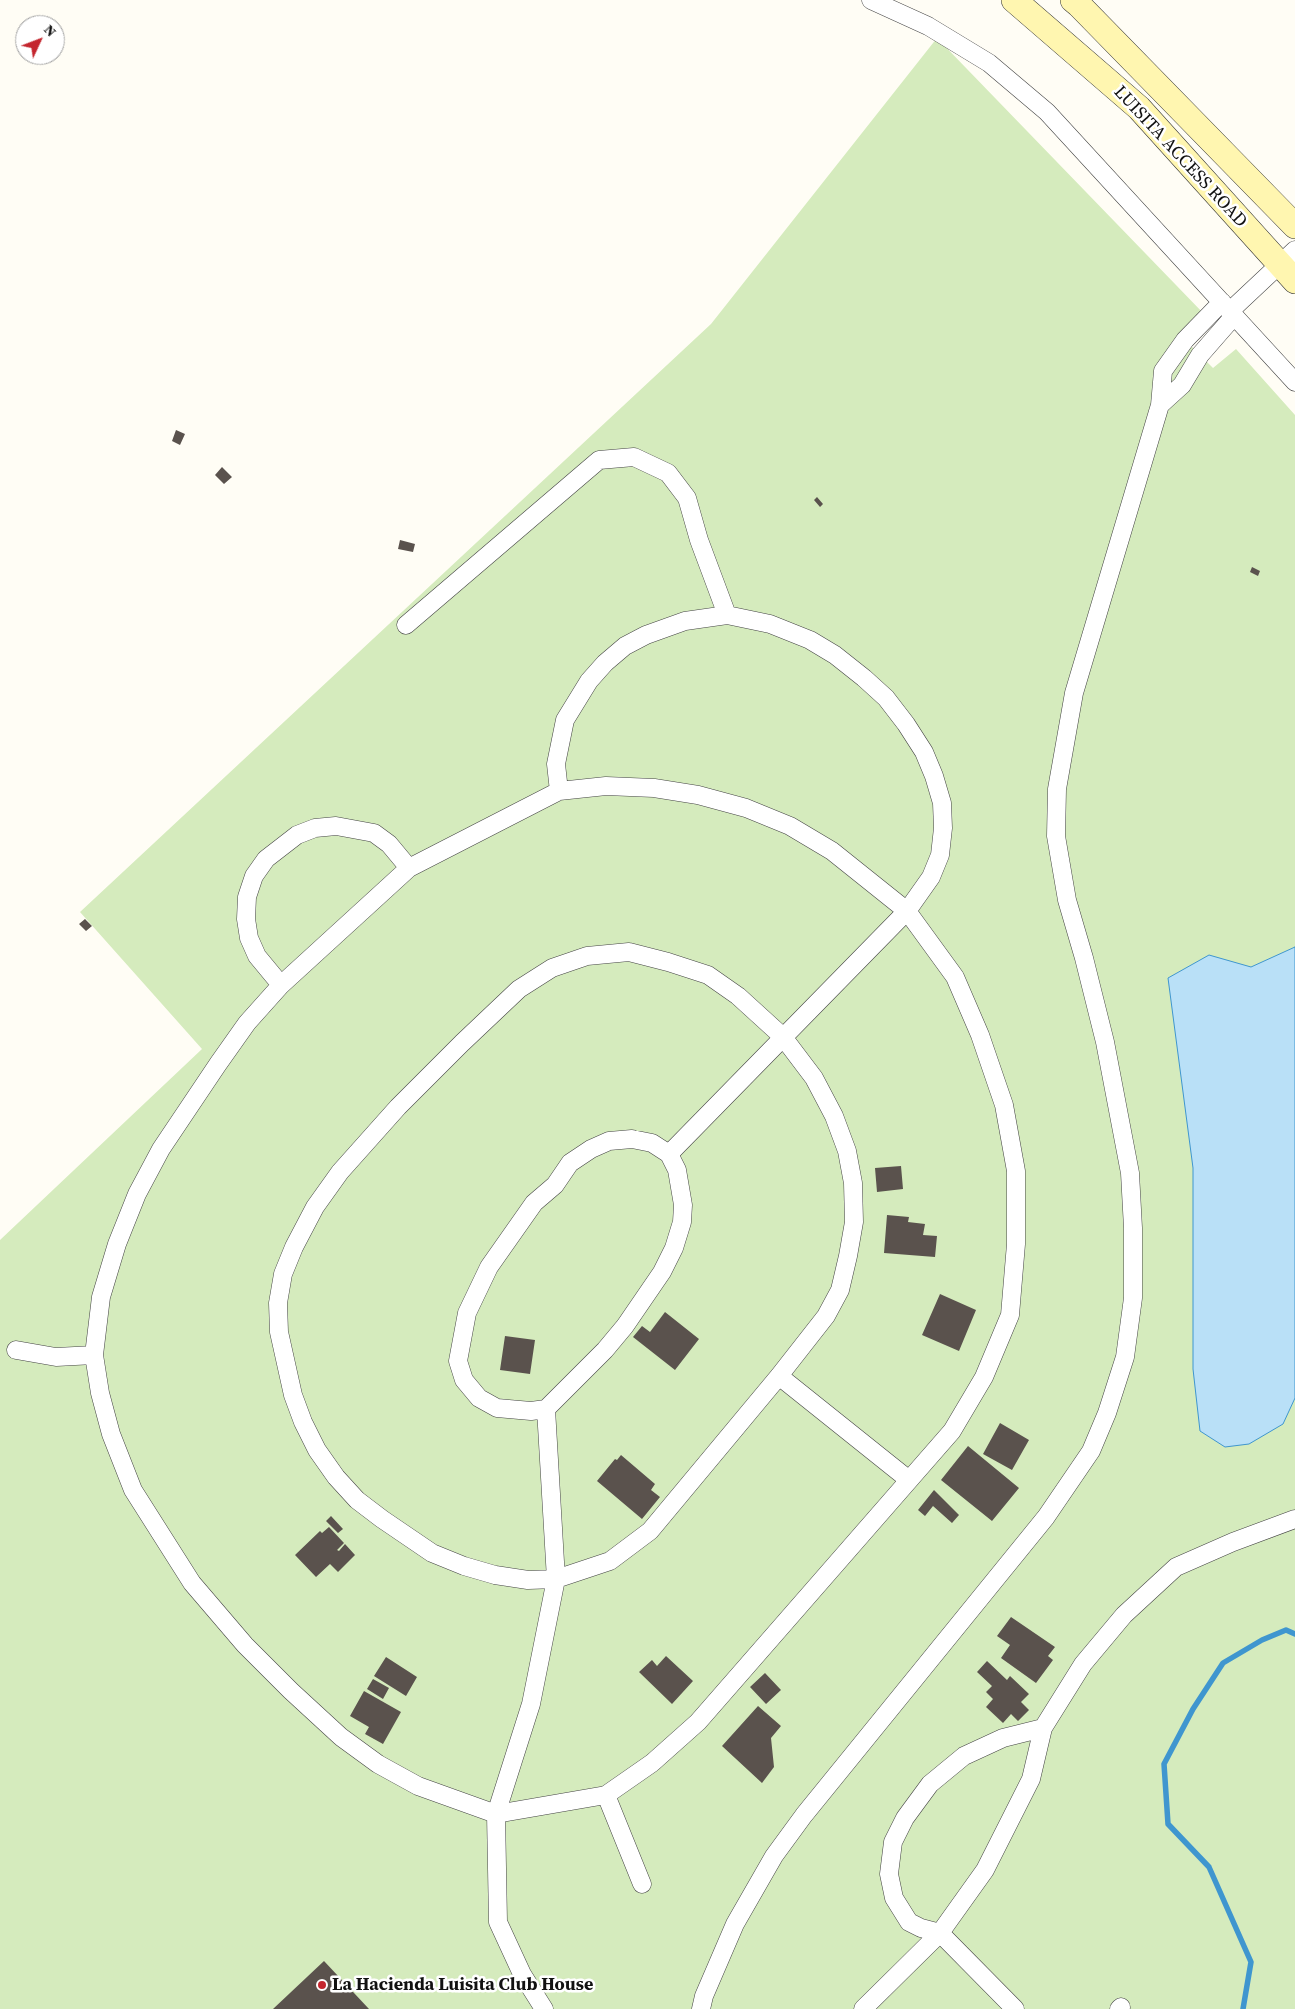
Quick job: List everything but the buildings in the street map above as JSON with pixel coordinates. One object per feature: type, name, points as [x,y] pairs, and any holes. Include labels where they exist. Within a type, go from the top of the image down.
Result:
[{"type":"main road","name":"LUISITA ACCESS ROAD","points":[[1014,0],[1139,108],[1290,265]]},
{"type":"main road","name":"LUISITA ACCESS ROAD","points":[[1073,0],[1295,226]]},
{"type":"street","points":[[871,0],[928,26],[989,63],[1047,112],[1295,382]]},
{"type":"street","points":[[701,2009],[704,1996],[735,1924],[774,1856],[804,1815],[1046,1517],[1091,1451],[1107,1413],[1125,1357],[1133,1298],[1133,1228],[1130,1173],[1105,1042],[1067,900],[1056,836],[1057,788],[1074,693],[1160,405],[1163,371],[1185,340],[1290,265]]},
{"type":"street","points":[[406,625],[599,460],[634,457],[668,473],[687,498],[699,540],[727,615]]},
{"type":"street","points":[[558,791],[556,764],[565,720],[589,680],[605,663],[625,646],[646,635],[685,621],[727,615],[770,624],[810,640],[835,655],[886,698],[924,752],[934,776],[942,803],[944,828],[940,854],[931,877],[907,912],[669,1154]]},
{"type":"street","points":[[606,786],[654,788],[698,795],[746,808],[790,826],[832,851],[907,912],[956,977],[980,1036],[1004,1105],[1016,1171],[1016,1244],[1010,1315],[984,1377],[952,1430],[698,1722],[652,1763],[606,1795],[496,1814],[418,1786],[378,1764],[341,1737],[239,1638],[192,1584],[133,1490],[111,1434],[100,1393],[94,1355],[101,1297],[116,1244],[137,1194],[161,1149],[248,1023],[280,985],[409,868],[558,791],[606,786]]},
{"type":"street","points":[[280,985],[257,956],[249,938],[246,918],[247,897],[254,876],[266,859],[297,835],[315,828],[336,826],[374,833],[389,844],[409,868]]},
{"type":"street","points":[[629,952],[708,975],[738,996],[782,1037],[814,1078],[834,1116],[847,1151],[853,1183],[854,1222],[840,1290],[826,1316],[779,1376],[650,1531],[610,1561],[556,1578],[528,1580],[495,1575],[464,1566],[432,1553],[357,1500],[336,1478],[317,1450],[303,1422],[294,1395],[279,1332],[278,1303],[283,1274],[294,1247],[315,1207],[340,1172],[398,1107],[519,989],[552,968],[587,956],[629,952]]},
{"type":"street","points":[[632,1139],[652,1143],[669,1154],[677,1170],[683,1205],[682,1222],[674,1248],[662,1272],[625,1326],[546,1409],[531,1411],[497,1408],[479,1398],[464,1380],[458,1361],[467,1313],[489,1267],[534,1203],[554,1185],[570,1162],[591,1149],[610,1141],[632,1139]]},
{"type":"street","points":[[16,1350],[56,1357],[94,1355]]},
{"type":"street","points":[[779,1376],[909,1480]]},
{"type":"street","points":[[544,2009],[522,1974],[498,1922],[496,1814],[530,1704],[556,1578],[546,1409]]},
{"type":"street","points":[[863,2009],[940,1933],[985,1870],[1031,1779],[1043,1728],[1083,1664],[1124,1615],[1176,1567],[1295,1519]]},
{"type":"street","points":[[1015,2009],[940,1933],[921,1928],[909,1922],[894,1898],[888,1874],[893,1842],[905,1818],[930,1784],[964,1756],[1003,1738],[1043,1728]]},
{"type":"street","points":[[606,1795],[642,1884]]},
{"type":"green space","points":[[937,38],[1205,315],[1185,340],[1213,368],[1236,349],[1295,415],[1295,2009],[0,2009],[0,1240],[202,1049],[80,912],[711,324]]},
{"type":"water","points":[[1295,947],[1295,1398],[1283,1424],[1249,1444],[1225,1447],[1200,1431],[1193,1369],[1193,1168],[1168,978],[1209,955],[1251,967]]},
{"type":"waterway","points":[[1243,2009],[1251,1962],[1209,1867],[1168,1824],[1164,1764],[1193,1709],[1223,1663],[1262,1640],[1286,1630],[1295,1634]]},
{"type":"place","name":"La Hacienda Luisita Club House","points":[[322,1985]]}]
